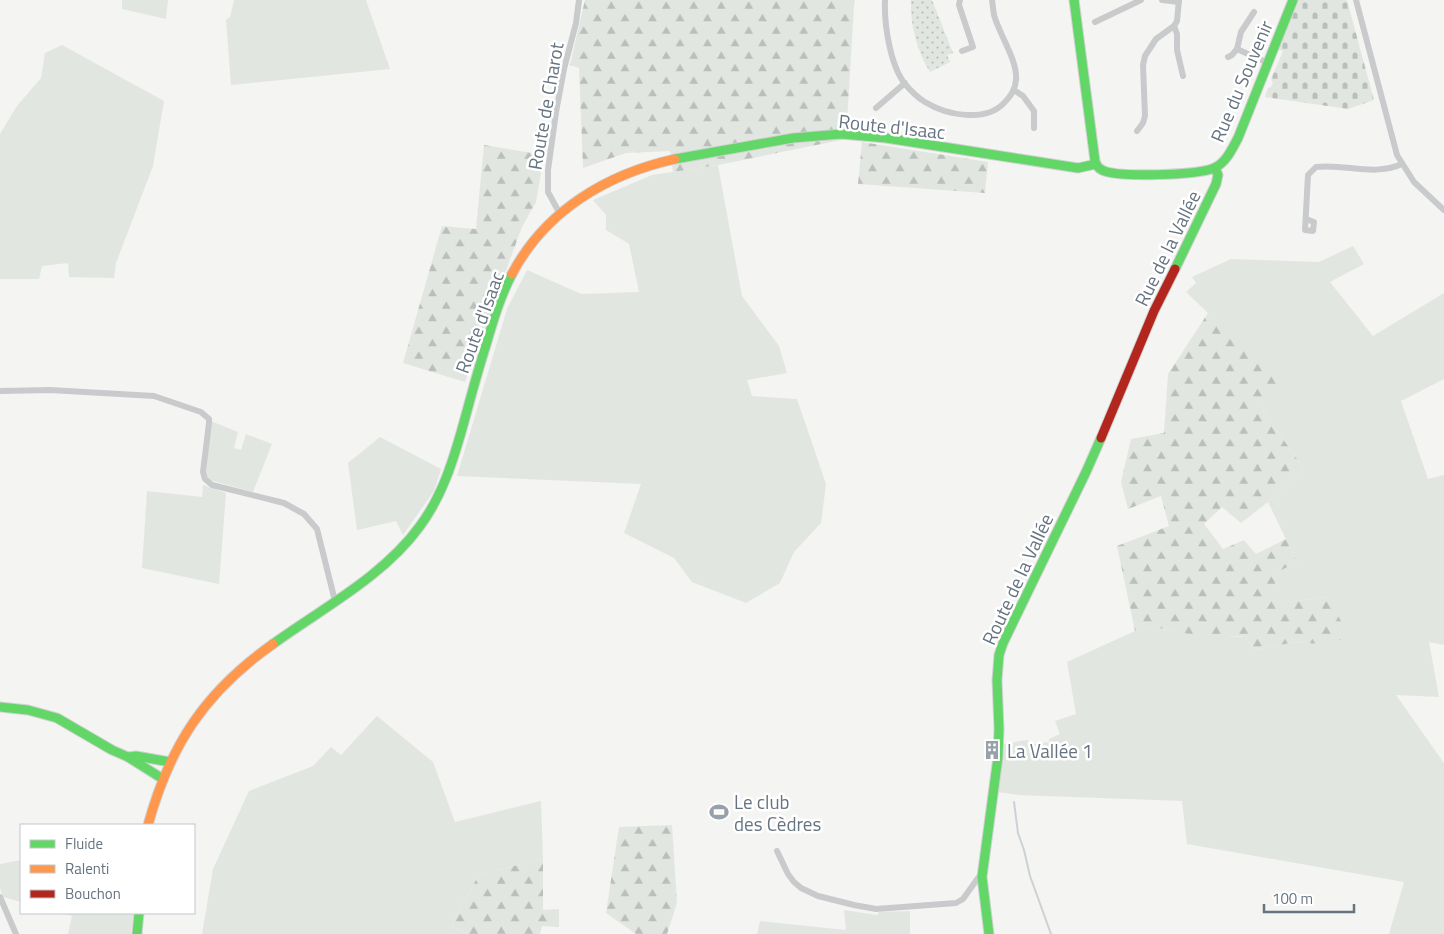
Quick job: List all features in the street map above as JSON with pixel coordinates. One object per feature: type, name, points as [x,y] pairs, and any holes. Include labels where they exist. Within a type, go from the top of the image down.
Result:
[{"type":"street","name":"Route de Charot","points":[[560,214],[548,192],[548,170],[556,112],[564,69],[576,23],[579,0]]},
{"type":"street","points":[[885,0],[885,23],[888,40],[893,59],[905,83],[925,102],[949,112],[965,115],[992,111],[1001,106],[1014,90],[1016,78],[1014,65],[994,15],[992,0]]},
{"type":"street","points":[[960,0],[959,5],[973,47],[962,51]]},
{"type":"street","points":[[1074,0],[1096,164]]},
{"type":"street","points":[[1095,22],[1141,0]]},
{"type":"street","points":[[1137,131],[1143,123],[1145,116],[1143,65],[1145,56],[1156,39],[1174,26],[1177,21],[1179,1],[1162,0]]},
{"type":"street","name":"Rue du Souvenir","points":[[1096,164],[1103,171],[1136,174],[1185,174],[1215,168],[1226,158],[1235,143],[1293,0]]},
{"type":"street","points":[[1356,0],[1394,147],[1408,175],[1444,210]]},
{"type":"street","points":[[1228,57],[1237,49],[1241,32],[1254,12]]},
{"type":"street","points":[[1174,26],[1177,34],[1177,50],[1183,76]]},
{"type":"street","points":[[1237,49],[1268,63]]},
{"type":"street","points":[[876,108],[905,83]]},
{"type":"street","points":[[1014,90],[1024,96],[1034,111],[1034,128]]},
{"type":"street","name":"Route d'Isaac","points":[[148,824],[155,799],[170,762],[190,726],[222,686],[251,660],[372,575],[397,553],[414,534],[433,506],[450,468],[486,345],[507,284],[537,238],[560,214],[591,191],[617,177],[646,167],[784,140],[843,134],[889,139],[1078,168],[1096,164]]},
{"type":"street","points":[[1306,219],[1308,175],[1316,167],[1382,170],[1402,164]]},
{"type":"street","name":"Rue de la Vallée","points":[[1141,341],[1218,179],[1215,168]]},
{"type":"street","name":"Route de la Vallée","points":[[989,934],[982,865],[998,758],[999,723],[996,673],[999,653],[1086,472],[1141,341]]},
{"type":"street","points":[[0,391],[50,390],[154,396],[201,412],[209,419],[210,423],[203,472],[205,479],[212,485],[284,503],[304,514],[317,529],[335,601]]},
{"type":"street","points":[[0,707],[28,710],[68,723],[163,779]]},
{"type":"street","points":[[128,757],[136,756],[170,762]]},
{"type":"street","points":[[777,851],[788,874],[802,888],[818,896],[876,909],[956,903],[964,899],[978,878],[982,877]]},
{"type":"street","points":[[0,897],[16,934]]},
{"type":"street","points":[[137,934],[139,914]]},
{"type":"green space","points":[[122,0],[168,0],[166,19],[122,9]]},
{"type":"green space","points":[[234,0],[366,0],[390,69],[231,85],[226,20],[230,17]]},
{"type":"green space","points":[[585,0],[855,0],[846,139],[718,165],[673,172],[670,151],[626,153],[583,168],[579,68],[570,65]]},
{"type":"green space","points":[[911,0],[932,0],[953,53],[947,55],[950,62],[930,72],[915,38]]},
{"type":"green space","points":[[1297,0],[1347,0],[1374,100],[1348,109],[1265,97],[1268,88],[1273,83],[1271,79],[1283,51],[1277,49],[1285,35],[1284,32]]},
{"type":"green space","points":[[62,45],[164,101],[153,166],[116,263],[114,278],[69,277],[68,263],[42,266],[39,279],[0,279],[0,134],[17,106],[41,78],[45,53]]},
{"type":"green space","points":[[862,142],[988,162],[985,193],[858,184]]},
{"type":"green space","points":[[484,145],[544,155],[536,202],[522,227],[465,382],[403,363],[442,226],[476,229]]},
{"type":"green space","points":[[718,165],[742,296],[779,346],[787,373],[747,380],[752,396],[797,399],[826,484],[821,523],[794,552],[780,583],[746,603],[692,582],[674,558],[624,533],[641,484],[457,476],[507,309],[527,270],[581,294],[639,292],[629,244],[606,230],[606,215],[593,200],[652,175]]},
{"type":"green space","points":[[1353,246],[1364,264],[1330,282],[1373,336],[1444,293],[1444,379],[1401,401],[1428,479],[1444,475],[1444,645],[1429,642],[1439,697],[1396,695],[1444,763],[1444,934],[1389,934],[1404,882],[1187,844],[1182,801],[1019,795],[997,792],[1003,744],[1027,740],[1033,744],[1049,742],[1049,739],[1060,734],[1055,721],[1076,714],[1067,662],[1135,631],[1152,626],[1171,631],[1237,637],[1245,636],[1254,650],[1295,642],[1319,644],[1327,597],[1288,602],[1280,596],[1275,587],[1276,573],[1297,562],[1268,502],[1304,469],[1260,406],[1213,316],[1186,292],[1196,283],[1192,277],[1231,259],[1319,262]]},
{"type":"green space","points":[[1208,313],[1280,380],[1260,406],[1304,469],[1268,502],[1241,523],[1222,507],[1204,524],[1223,549],[1244,540],[1256,554],[1286,539],[1297,562],[1276,573],[1276,590],[1288,602],[1327,597],[1351,638],[1319,644],[1295,642],[1254,650],[1245,636],[1210,637],[1152,626],[1135,631],[1117,546],[1169,526],[1161,496],[1128,509],[1121,482],[1131,439],[1164,433],[1168,374]]},
{"type":"green space","points":[[211,421],[238,432],[234,448],[241,450],[246,434],[272,444],[253,492],[209,480],[206,474]]},
{"type":"green space","points":[[380,437],[441,469],[434,491],[403,535],[396,521],[357,530],[348,463]]},
{"type":"green space","points":[[203,485],[226,493],[219,584],[142,568],[147,491],[202,497]]},
{"type":"green space","points":[[377,716],[433,762],[455,822],[541,801],[543,859],[479,874],[451,926],[466,934],[202,934],[213,869],[249,791],[313,766],[331,747],[341,755]]},
{"type":"green space","points":[[672,825],[677,903],[667,934],[636,934],[606,913],[619,827]]},
{"type":"green space","points":[[543,859],[543,910],[559,909],[559,927],[542,926],[540,934],[466,934],[451,926],[479,874]]},
{"type":"green space","points":[[20,860],[20,902],[3,897],[0,888],[0,864]]},
{"type":"green space","points":[[844,910],[877,915],[879,912],[910,911],[910,934],[757,934],[760,921],[846,930]]},
{"type":"green space","points":[[65,914],[134,914],[131,934],[68,934],[72,916]]},
{"type":"waterway","points":[[1014,802],[1018,833],[1030,876],[1051,934]]},
{"type":"traffic: fast","points":[[1074,0],[1095,162],[1101,169],[1110,172],[1140,175],[1175,174],[1205,170],[1218,166],[1225,159],[1238,138],[1293,0]]},
{"type":"traffic: fast","points":[[675,159],[793,138],[841,134],[886,138],[1078,168],[1096,164]]},
{"type":"traffic: fast","points":[[1175,269],[1216,184],[1218,175],[1215,168]]},
{"type":"traffic: fast","points":[[273,644],[371,576],[405,544],[428,514],[452,463],[494,318],[512,274]]},
{"type":"traffic: fast","points":[[989,934],[982,877],[998,757],[997,680],[999,655],[1101,438]]},
{"type":"traffic: fast","points":[[0,707],[28,710],[57,718],[112,750],[128,757],[163,779]]},
{"type":"traffic: fast","points":[[128,757],[136,756],[170,762]]},
{"type":"traffic: fast","points":[[137,934],[139,914]]},
{"type":"traffic: slow","points":[[512,274],[542,232],[580,198],[625,174],[675,159]]},
{"type":"traffic: slow","points":[[148,824],[167,770],[193,722],[228,681],[273,644]]},
{"type":"traffic: jam","points":[[1101,438],[1154,311],[1175,269]]},
{"type":"place","name":"La Vallée 1","points":[[992,750]]},
{"type":"place","name":"Le club des Cèdres","points":[[719,812]]}]
